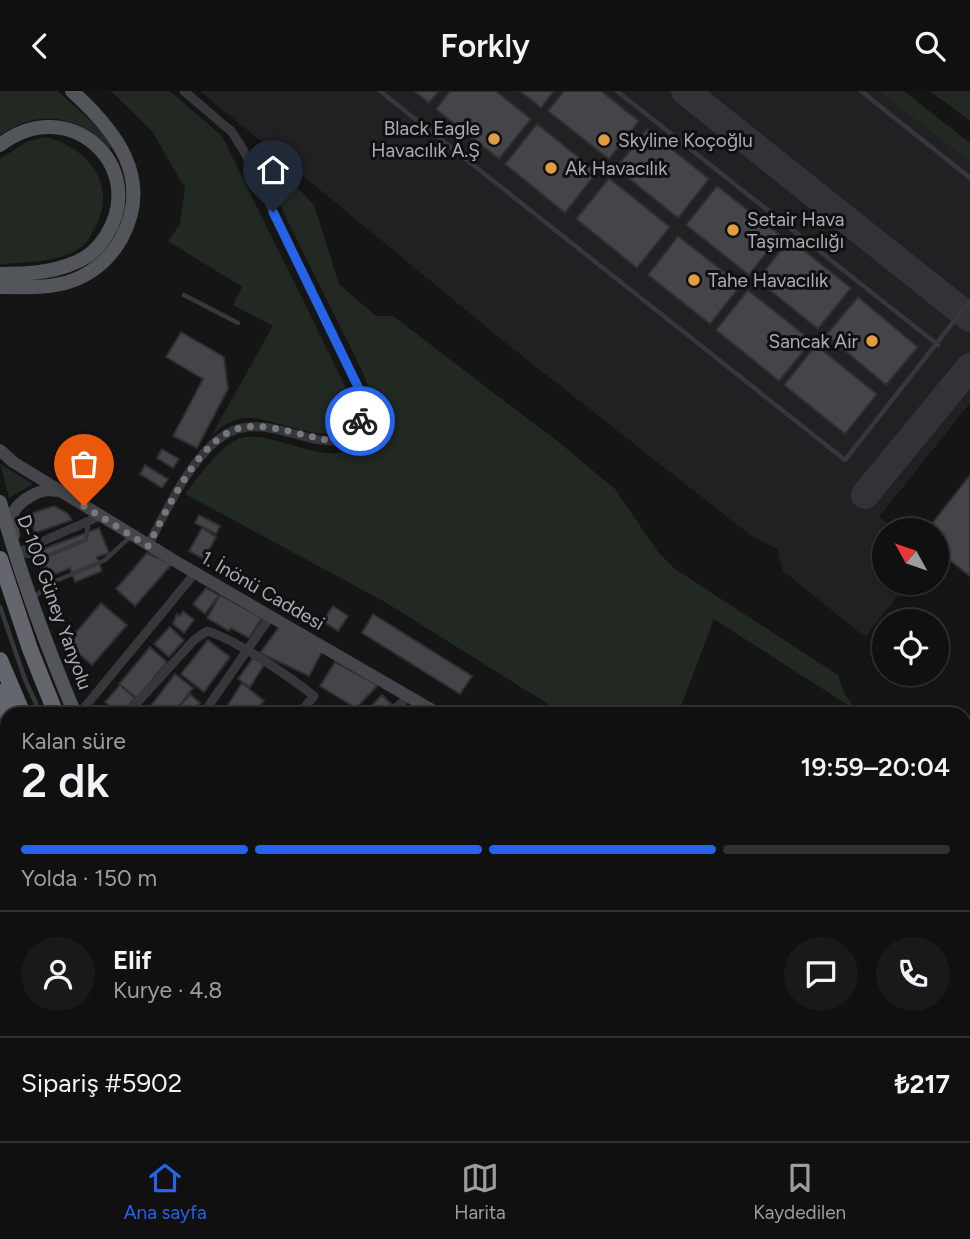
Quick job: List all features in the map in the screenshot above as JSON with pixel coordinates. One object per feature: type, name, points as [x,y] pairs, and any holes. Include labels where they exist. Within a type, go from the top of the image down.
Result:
[{"type":"highway","points":[[0,559],[30,649],[53,707]]},
{"type":"highway","points":[[0,660],[20,707]]},
{"type":"main road","points":[[6,280],[58,285],[89,274],[112,254],[127,227],[134,200],[123,151],[104,122],[72,91]]},
{"type":"main road","points":[[0,145],[31,129],[54,126],[70,129],[89,138],[101,151],[111,167],[118,193],[116,216],[101,244],[90,254],[77,263],[6,280]]},
{"type":"main road","name":"1. İnönü Caddesi","points":[[0,450],[13,462],[148,546],[426,707]]},
{"type":"main road","points":[[16,553],[12,517],[19,506],[48,489],[69,497]]},
{"type":"main road","name":"D-100 Güney Yanyolu","points":[[0,502],[32,599],[74,707]]},
{"type":"street","points":[[148,546],[191,470],[212,446],[228,433],[255,427],[325,440],[341,440],[354,431],[363,416],[360,391],[244,151],[232,132],[184,91]]},
{"type":"street","points":[[16,553],[100,516]]},
{"type":"street","points":[[83,707],[195,573]]},
{"type":"street","points":[[208,707],[270,617]]},
{"type":"street","points":[[133,707],[194,640],[207,631],[218,634],[314,697],[305,707]]},
{"type":"street","points":[[397,707],[408,697]]},
{"type":"lane","points":[[380,91],[845,460],[970,302]]},
{"type":"lane","points":[[617,91],[938,345]]},
{"type":"lane","points":[[861,91],[970,178]]},
{"type":"lane","points":[[184,295],[238,323]]},
{"type":"lane","points":[[16,553],[42,558],[86,540],[88,523]]},
{"type":"lane","points":[[32,599],[51,583],[105,560],[132,535]]},
{"type":"lane","points":[[42,558],[51,583]]},
{"type":"lane","points":[[0,607],[26,682],[38,707]]},
{"type":"shaded area","points":[[0,91],[58,91],[93,123],[113,146],[110,149],[85,129],[58,119],[30,121],[0,135]]},
{"type":"shaded area","points":[[111,91],[170,91],[222,136],[351,398],[352,417],[349,424],[340,431],[329,434],[315,433],[256,418],[244,418],[226,424],[211,436],[273,326],[233,305],[242,287],[168,241],[180,224],[185,188],[152,131]]},
{"type":"shaded area","points":[[200,91],[879,91],[970,163],[970,403],[880,518],[872,518],[872,595],[898,595],[887,609],[872,609],[872,628],[865,637],[783,571],[777,549],[750,535],[507,344]]},
{"type":"shaded area","points":[[879,91],[904,91],[970,143],[970,163]]},
{"type":"shaded area","points":[[930,91],[970,91],[970,121]]},
{"type":"shaded area","points":[[46,137],[73,148],[93,167],[103,192],[98,221],[86,242],[72,253],[42,261],[0,264],[0,159],[28,141]]},
{"type":"shaded area","points":[[261,156],[280,169],[314,205],[339,284],[376,316],[393,316],[561,444],[615,489],[658,552],[675,569],[838,675],[844,693],[854,707],[714,619],[681,707],[553,707],[385,602],[185,494],[226,446],[241,438],[272,439],[324,453],[341,453],[355,447],[371,427],[374,411],[363,373],[271,187]]},
{"type":"shaded area","points":[[0,464],[33,484],[9,498]]},
{"type":"building","points":[[414,91],[439,91],[429,103]]},
{"type":"building","name":"Black Eagle Havacılık A.Ş","points":[[450,91],[496,91],[531,119],[499,159],[436,109]]},
{"type":"building","points":[[520,91],[554,91],[541,108]]},
{"type":"building","name":"Skyline Koçoğlu","points":[[564,91],[601,91],[639,121],[609,159],[548,111]]},
{"type":"building","name":"Ak Havacılık","points":[[537,124],[597,172],[565,213],[505,164]]},
{"type":"building","points":[[647,129],[709,179],[678,218],[616,168]]},
{"type":"building","points":[[609,178],[670,227],[637,268],[576,219]]},
{"type":"building","name":"Setair Hava Taşımacılığı","points":[[717,186],[780,235],[749,275],[686,225]]},
{"type":"building","name":"Tahe Havacılık","points":[[678,236],[741,285],[710,324],[648,275]]},
{"type":"building","points":[[790,239],[851,288],[818,329],[757,280]]},
{"type":"building","points":[[748,290],[812,341],[779,381],[716,330]]},
{"type":"building","name":"Sancak Air","points":[[858,297],[918,347],[886,385],[826,335]]},
{"type":"building","points":[[181,332],[224,357],[228,389],[197,448],[173,436],[203,379],[166,357]]},
{"type":"building","points":[[816,345],[877,394],[845,434],[784,385]]},
{"type":"building","points":[[162,449],[179,459],[173,468],[157,458]]},
{"type":"building","points":[[145,465],[168,479],[162,488],[140,474]]},
{"type":"building","points":[[970,475],[970,576],[949,560],[949,518],[936,518]]},
{"type":"building","points":[[54,506],[67,513],[72,520],[35,533],[29,514]]},
{"type":"building","points":[[199,515],[220,526],[216,534],[195,523]]},
{"type":"building","points":[[99,528],[109,553],[97,557],[102,571],[75,582],[70,568],[46,578],[35,552]]},
{"type":"building","points":[[202,528],[216,537],[204,559],[189,551]]},
{"type":"building","points":[[147,553],[172,564],[135,606],[116,589]]},
{"type":"building","points":[[206,588],[219,595],[205,614],[193,604]]},
{"type":"building","points":[[220,595],[262,618],[249,638],[231,628],[229,631],[207,618]]},
{"type":"building","points":[[101,603],[127,625],[92,665],[67,643]]},
{"type":"building","points":[[333,606],[348,616],[338,631],[323,621]]},
{"type":"building","points":[[183,611],[194,620],[184,633],[173,624],[177,614],[180,616]]},
{"type":"building","points":[[373,614],[472,676],[460,694],[362,633]]},
{"type":"building","points":[[170,627],[184,640],[169,657],[154,644]]},
{"type":"building","points":[[279,627],[323,650],[309,676],[260,653]]},
{"type":"building","points":[[208,640],[230,657],[204,692],[181,674]]},
{"type":"building","points":[[150,647],[167,662],[137,698],[119,684]]},
{"type":"building","points":[[253,658],[264,665],[250,687],[238,679]]},
{"type":"building","points":[[335,662],[378,685],[357,707],[320,686]]},
{"type":"building","points":[[175,674],[193,688],[178,707],[150,707]]},
{"type":"building","points":[[242,683],[264,701],[259,707],[227,707]]},
{"type":"building","points":[[120,685],[135,698],[128,707],[110,707],[105,702]]},
{"type":"building","points":[[190,694],[200,703],[197,707],[179,707]]},
{"type":"building","points":[[382,695],[392,705],[390,707],[370,707]]},
{"type":"taxiway","points":[[685,91],[970,318]]},
{"type":"taxiway","points":[[865,495],[970,367]]},
{"type":"way so far","points":[[84,506],[148,546],[191,470],[212,446],[228,433],[255,427],[325,440],[341,440],[354,431],[360,421]]},
{"type":"place","name":"Black Eagle Havacılık A.Ş","points":[[494,139]]},
{"type":"place","name":"Skyline Koçoğlu","points":[[604,140]]},
{"type":"place","name":"Ak Havacılık","points":[[551,168]]},
{"type":"place","name":"Setair Hava Taşımacılığı","points":[[733,230]]},
{"type":"place","name":"Tahe Havacılık","points":[[694,280]]},
{"type":"place","name":"Sancak Air","points":[[872,341]]},
{"type":"route","points":[[273,212],[360,391],[363,416],[360,421]]}]
